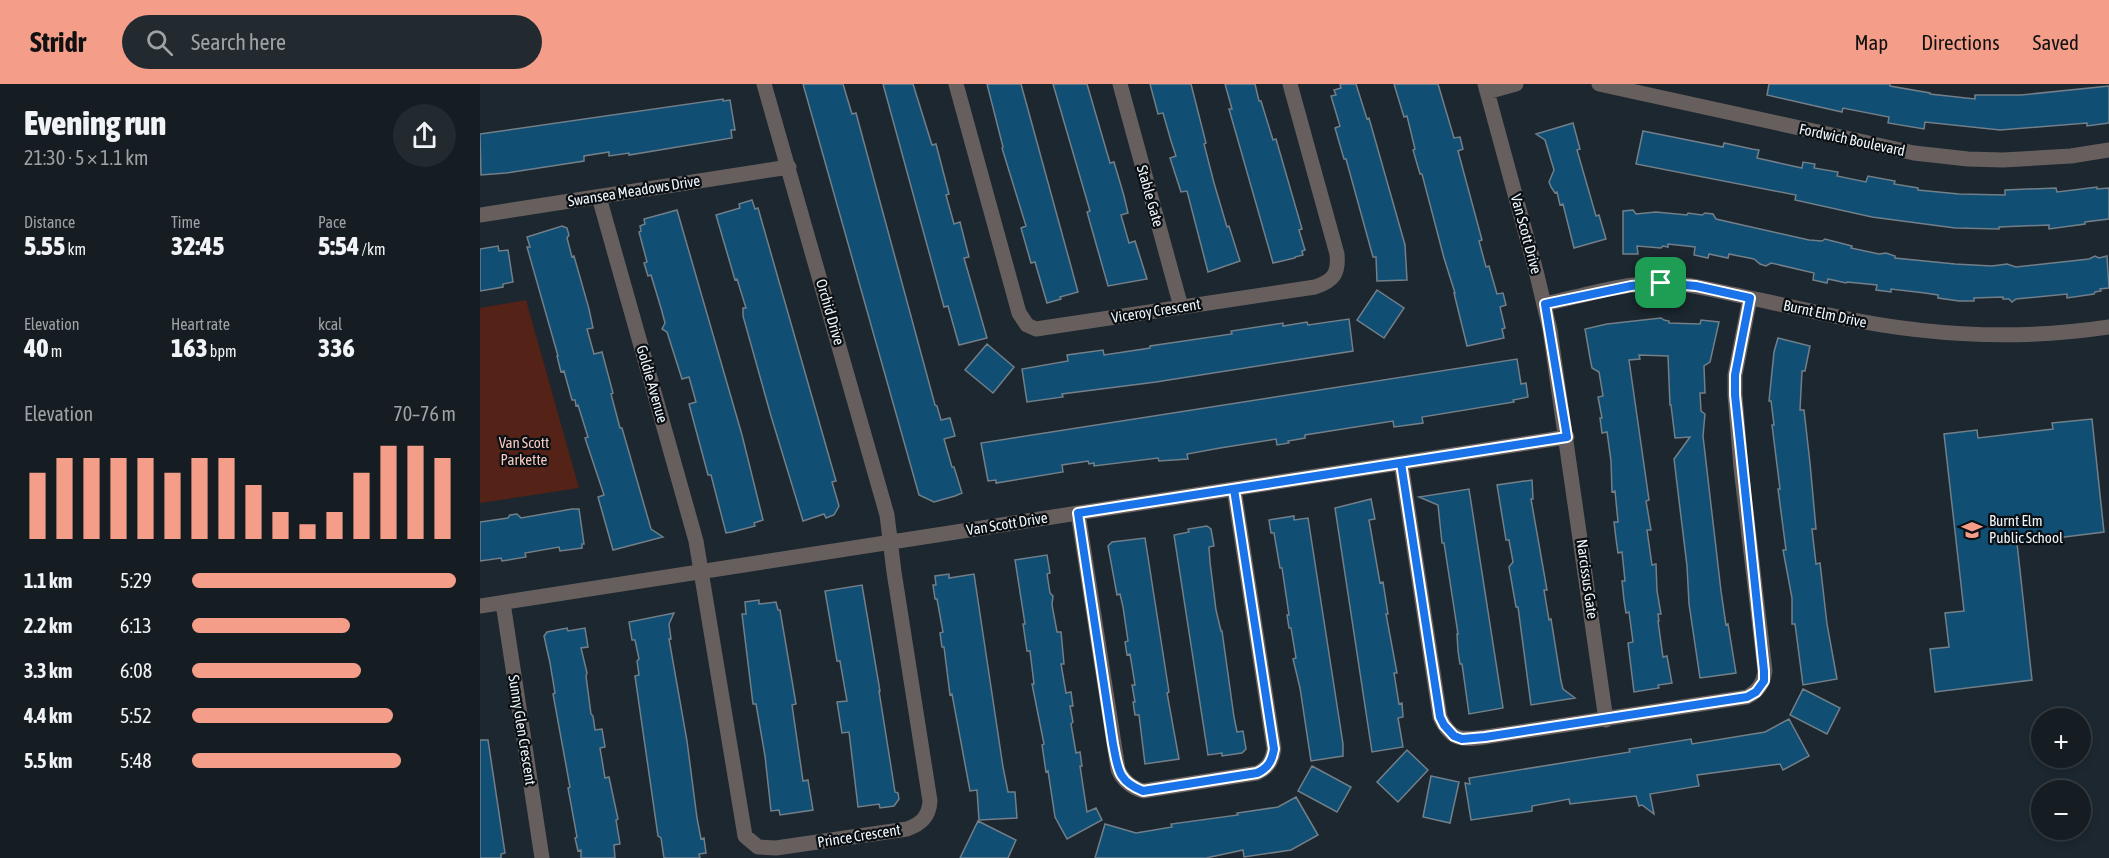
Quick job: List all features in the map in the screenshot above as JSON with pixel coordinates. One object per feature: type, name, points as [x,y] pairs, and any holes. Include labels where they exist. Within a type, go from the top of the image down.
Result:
[{"type":"street","name":"Orchid Drive","points":[[764,84],[887,515],[891,541]]},
{"type":"street","name":"Viceroy Crescent","points":[[956,84],[1019,313],[1027,325],[1036,329],[1315,287],[1333,278],[1339,266],[1337,254],[1290,84]]},
{"type":"street","name":"Stable Gate","points":[[1119,84],[1181,307]]},
{"type":"street","points":[[1486,88],[1516,84]]},
{"type":"street","name":"Fordwich Boulevard","points":[[1599,84],[1914,153],[2003,160],[2050,158],[2109,150]]},
{"type":"street","name":"Van Scott Drive","points":[[480,606],[1567,437],[1545,304],[1486,88]]},
{"type":"street","name":"Swansea Meadows Drive","points":[[480,215],[789,167]]},
{"type":"street","name":"Goldie Avenue","points":[[599,197],[693,530],[702,572]]},
{"type":"street","name":"Burnt Elm Drive","points":[[1545,304],[1631,286],[1661,283],[1696,286],[1846,318],[1925,332],[1996,335],[2044,334],[2109,327]]},
{"type":"street","points":[[1401,463],[1440,717],[1454,736],[1472,739],[1747,697],[1756,692],[1764,681],[1735,395],[1735,375],[1750,298]]},
{"type":"street","name":"Narcissus Gate","points":[[1567,437],[1606,720]]},
{"type":"street","points":[[1078,513],[1113,744],[1120,775],[1131,787],[1143,791],[1246,775],[1263,770],[1269,764],[1274,749],[1234,489]]},
{"type":"street","name":"Prince Crescent","points":[[702,572],[742,823],[748,841],[763,849],[907,829],[918,825],[925,818],[930,810],[930,801],[891,541]]},
{"type":"street","name":"Sunny Glen Crescent","points":[[503,603],[542,858]]},
{"type":"green space","name":"Van Scott Parkette","points":[[526,300],[579,488],[480,503],[480,308]]},
{"type":"building","points":[[803,84],[843,84],[852,114],[856,113],[935,405],[941,420],[950,418],[955,436],[944,439],[962,493],[955,496],[934,502],[919,495]]},
{"type":"building","points":[[883,84],[913,84],[932,145],[936,144],[954,224],[960,222],[969,257],[964,258],[987,338],[959,345],[948,306],[944,307]]},
{"type":"building","points":[[987,84],[1021,84],[1078,292],[1060,297],[1061,299],[1047,303],[1035,262],[1031,263],[1021,228],[1026,226],[1002,148]]},
{"type":"building","points":[[1053,84],[1087,84],[1110,163],[1114,162],[1124,196],[1128,213],[1121,215],[1129,243],[1135,241],[1147,279],[1108,286],[1087,212],[1090,211]]},
{"type":"building","points":[[1150,84],[1191,84],[1214,183],[1240,261],[1208,272],[1187,191],[1181,192],[1170,158],[1176,156],[1163,113],[1158,114]]},
{"type":"building","points":[[1225,84],[1255,84],[1273,140],[1276,139],[1302,229],[1299,230],[1305,250],[1302,251],[1303,255],[1273,263],[1229,109],[1232,109]]},
{"type":"building","points":[[1340,84],[1356,84],[1367,119],[1369,118],[1405,245],[1407,280],[1377,281],[1376,257],[1373,257],[1335,128],[1340,126],[1331,96],[1336,95],[1334,90],[1341,88]]},
{"type":"building","points":[[1394,84],[1438,84],[1454,138],[1460,137],[1463,149],[1458,151],[1482,240],[1479,241],[1486,267],[1489,266],[1497,294],[1503,293],[1506,305],[1500,307],[1505,328],[1502,329],[1504,338],[1467,346],[1455,293],[1422,174],[1420,174],[1413,150],[1415,149],[1407,116],[1404,117]]},
{"type":"building","points":[[1769,84],[1890,84],[1890,86],[1930,94],[1975,99],[1975,95],[2021,95],[2109,86],[2109,123],[2000,130],[1925,122],[1924,129],[1888,123],[1889,117],[1843,108],[1842,112],[1767,95]]},
{"type":"building","points":[[723,99],[723,101],[730,100],[735,130],[731,130],[732,138],[629,155],[629,153],[609,156],[609,152],[584,156],[584,161],[481,175],[480,134]]},
{"type":"building","points":[[1573,123],[1580,149],[1577,150],[1596,216],[1599,215],[1606,239],[1574,248],[1563,204],[1560,205],[1557,192],[1555,193],[1549,182],[1554,170],[1545,140],[1536,134]]},
{"type":"building","points":[[1643,131],[1723,147],[1724,143],[1759,150],[1757,158],[1802,168],[1803,162],[1815,164],[1814,168],[1838,172],[1837,176],[1866,182],[1868,176],[1895,181],[1894,184],[1918,188],[1918,190],[2005,195],[2005,190],[2056,188],[2057,192],[2097,187],[2097,189],[2109,188],[2109,219],[2049,229],[2049,225],[1999,227],[1999,229],[1955,228],[1872,217],[1795,200],[1796,195],[1636,164]]},
{"type":"building","points":[[752,200],[755,209],[758,208],[836,481],[832,482],[839,506],[834,515],[826,518],[824,514],[803,521],[743,316],[743,308],[746,308],[737,279],[735,280],[716,215],[740,208],[739,204]]},
{"type":"building","points":[[677,210],[742,435],[763,520],[754,523],[755,526],[726,533],[689,404],[696,402],[689,377],[682,379],[667,332],[662,329],[665,323],[651,275],[648,276],[644,263],[647,262],[639,232],[641,231],[640,226],[645,224],[644,219]]},
{"type":"building","points":[[1633,210],[1636,214],[1656,212],[1687,215],[1688,213],[1713,214],[1716,219],[1809,240],[1822,241],[1825,239],[1852,246],[1851,248],[1879,254],[1886,253],[1895,258],[1955,264],[1992,266],[2007,264],[2016,267],[2107,256],[2109,288],[2100,289],[2101,291],[2094,294],[2067,298],[2067,294],[2016,299],[2012,302],[2003,297],[1959,301],[1938,298],[1938,295],[1925,293],[1891,289],[1891,292],[1876,290],[1877,285],[1828,279],[1827,283],[1813,280],[1814,273],[1771,263],[1766,266],[1754,259],[1729,254],[1728,258],[1709,254],[1708,258],[1694,255],[1695,247],[1668,244],[1668,247],[1661,248],[1637,246],[1638,254],[1623,254],[1623,211]]},
{"type":"building","points":[[562,226],[567,228],[572,257],[574,256],[589,309],[593,328],[587,329],[594,354],[602,352],[620,428],[622,428],[651,529],[663,537],[613,550],[598,497],[604,495],[585,438],[588,437],[578,405],[576,406],[575,400],[572,400],[564,371],[561,372],[527,247],[530,247],[527,237]]},
{"type":"building","points":[[498,246],[499,251],[508,250],[513,282],[503,284],[503,287],[480,291],[480,249]]},
{"type":"building","points":[[1377,290],[1404,308],[1384,338],[1357,320]]},
{"type":"building","points":[[1661,318],[1669,323],[1700,324],[1701,320],[1719,322],[1710,362],[1704,366],[1705,393],[1700,393],[1701,411],[1705,414],[1703,436],[1721,591],[1736,673],[1700,678],[1689,604],[1687,566],[1674,459],[1690,437],[1675,438],[1670,405],[1668,356],[1639,355],[1640,359],[1629,360],[1649,500],[1646,501],[1651,530],[1647,530],[1652,565],[1656,564],[1661,614],[1658,614],[1658,621],[1663,657],[1667,656],[1672,683],[1658,685],[1659,688],[1634,692],[1628,643],[1633,642],[1629,612],[1626,613],[1624,600],[1622,552],[1618,553],[1614,522],[1618,522],[1615,491],[1612,492],[1607,432],[1602,433],[1600,418],[1602,418],[1598,397],[1603,396],[1599,372],[1592,368],[1585,329]]},
{"type":"building","points":[[1349,319],[1353,351],[1156,382],[1062,394],[1063,397],[1027,402],[1022,369],[1068,361],[1067,355],[1103,350],[1104,355],[1232,334],[1231,331],[1283,323],[1283,326],[1307,322],[1308,325]]},
{"type":"building","points":[[1778,338],[1810,346],[1805,371],[1802,371],[1800,410],[1804,410],[1810,463],[1816,529],[1812,529],[1816,564],[1820,563],[1827,624],[1837,679],[1803,685],[1795,624],[1792,624],[1792,598],[1783,550],[1786,550],[1778,489],[1780,489],[1772,425],[1774,425],[1771,401],[1769,401],[1774,352]]},
{"type":"building","points":[[987,344],[1014,367],[993,393],[965,370]]},
{"type":"building","points":[[1517,359],[1521,384],[1526,383],[1528,397],[1513,400],[1514,402],[1422,417],[1423,423],[1394,427],[1393,421],[1305,435],[1305,438],[1277,445],[1276,439],[1187,454],[1188,459],[1159,461],[1158,458],[1094,466],[1094,463],[1089,464],[1088,461],[1062,465],[1063,472],[996,483],[996,480],[988,481],[981,443]]},
{"type":"building","points":[[2092,419],[2104,532],[2017,543],[2032,680],[1935,692],[1930,649],[1949,647],[1945,613],[1964,611],[1944,434],[1977,430],[1978,438],[2053,429],[2052,423]]},
{"type":"building","points":[[1532,480],[1533,499],[1531,499],[1547,590],[1544,590],[1561,681],[1563,689],[1575,698],[1531,705],[1518,607],[1516,607],[1509,567],[1513,562],[1509,540],[1506,540],[1497,485]]},
{"type":"building","points":[[1469,489],[1503,708],[1469,714],[1438,505],[1419,497]]},
{"type":"building","points":[[1371,499],[1375,519],[1369,520],[1380,583],[1383,582],[1388,614],[1386,614],[1397,673],[1394,673],[1399,704],[1402,703],[1403,717],[1398,718],[1403,747],[1372,752],[1335,508]]},
{"type":"building","points":[[579,509],[584,544],[582,548],[560,551],[559,547],[525,553],[526,557],[502,561],[501,558],[480,561],[480,522],[508,518],[510,515],[517,514],[521,518]]},
{"type":"building","points":[[1294,516],[1294,520],[1308,518],[1343,744],[1343,756],[1311,761],[1300,688],[1293,659],[1296,658],[1291,628],[1289,628],[1282,568],[1280,568],[1274,533],[1271,533],[1269,520]]},
{"type":"building","points":[[1207,526],[1211,529],[1214,546],[1209,547],[1210,562],[1234,717],[1237,732],[1243,731],[1246,749],[1242,753],[1222,756],[1222,753],[1208,755],[1174,535],[1189,532],[1188,529]]},
{"type":"building","points":[[1145,538],[1169,692],[1167,693],[1179,759],[1145,764],[1139,715],[1135,715],[1133,702],[1135,702],[1132,685],[1135,685],[1130,654],[1127,655],[1125,642],[1128,641],[1123,607],[1120,594],[1117,595],[1108,546],[1112,542]]},
{"type":"building","points":[[1047,555],[1050,573],[1047,574],[1050,593],[1053,596],[1052,605],[1057,632],[1061,632],[1064,664],[1061,664],[1066,693],[1071,692],[1073,706],[1070,706],[1073,722],[1071,724],[1076,753],[1080,752],[1087,812],[1096,808],[1102,820],[1067,839],[1055,817],[1048,771],[1046,772],[1042,745],[1044,744],[1032,684],[1034,684],[1030,651],[1027,651],[1015,560]]},
{"type":"building","points":[[949,574],[949,578],[974,574],[1003,767],[1008,792],[1015,792],[1017,818],[979,820],[977,790],[970,791],[952,694],[950,695],[940,633],[943,632],[933,585],[936,585],[935,576]]},
{"type":"building","points":[[862,585],[895,792],[898,793],[899,799],[894,806],[880,808],[879,804],[858,807],[849,732],[842,733],[837,702],[847,701],[840,661],[837,661],[825,591]]},
{"type":"building","points":[[759,600],[759,604],[776,602],[780,610],[796,704],[792,705],[803,781],[808,780],[813,810],[780,815],[779,810],[771,811],[765,756],[756,704],[753,704],[742,614],[746,614],[745,602]]},
{"type":"building","points":[[674,613],[669,624],[671,639],[669,639],[687,741],[697,818],[701,839],[704,838],[706,853],[699,854],[700,858],[664,858],[661,838],[658,836],[635,676],[639,675],[637,661],[639,659],[635,640],[632,640],[629,622]]},
{"type":"building","points":[[567,628],[568,631],[585,628],[588,647],[581,648],[587,673],[591,714],[595,730],[602,729],[605,747],[600,748],[605,778],[609,777],[618,819],[616,820],[620,844],[614,845],[615,858],[581,858],[581,850],[578,851],[575,838],[577,837],[568,788],[570,787],[544,636],[547,632]]},
{"type":"building","points":[[1803,689],[1840,708],[1827,734],[1790,715]]},
{"type":"building","points":[[1789,719],[1809,756],[1783,770],[1780,764],[1697,775],[1699,786],[1650,794],[1654,814],[1642,805],[1639,806],[1636,796],[1570,804],[1569,799],[1532,806],[1532,811],[1471,820],[1465,783],[1470,784],[1469,778],[1630,752],[1629,749],[1691,739],[1692,744],[1765,732]]},
{"type":"building","points":[[480,740],[488,740],[505,853],[501,854],[501,858],[480,858]]},
{"type":"building","points":[[1407,750],[1428,770],[1398,802],[1377,782]]},
{"type":"building","points":[[1312,766],[1351,787],[1337,812],[1298,791]]},
{"type":"building","points":[[1431,776],[1459,782],[1450,823],[1423,817]]},
{"type":"building","points":[[1296,797],[1318,835],[1291,850],[1244,857],[1243,850],[1206,858],[1095,858],[1105,824],[1136,833],[1172,827],[1171,824],[1278,807]]},
{"type":"building","points":[[978,821],[1016,840],[1008,858],[960,858]]},
{"type":"place","name":"Burnt Elm Public School","points":[[1972,530]]},
{"type":"route","points":[[1661,283],[1631,286],[1545,304],[1567,437],[1342,471],[1078,513],[1113,744],[1118,769],[1124,780],[1131,787],[1143,791],[1257,773],[1269,764],[1273,758],[1274,749],[1234,489],[1342,471],[1401,463],[1440,717],[1454,736],[1472,739],[1606,720],[1747,697],[1756,692],[1764,681],[1764,671],[1735,395],[1735,375],[1750,298],[1696,286],[1661,283]]}]
